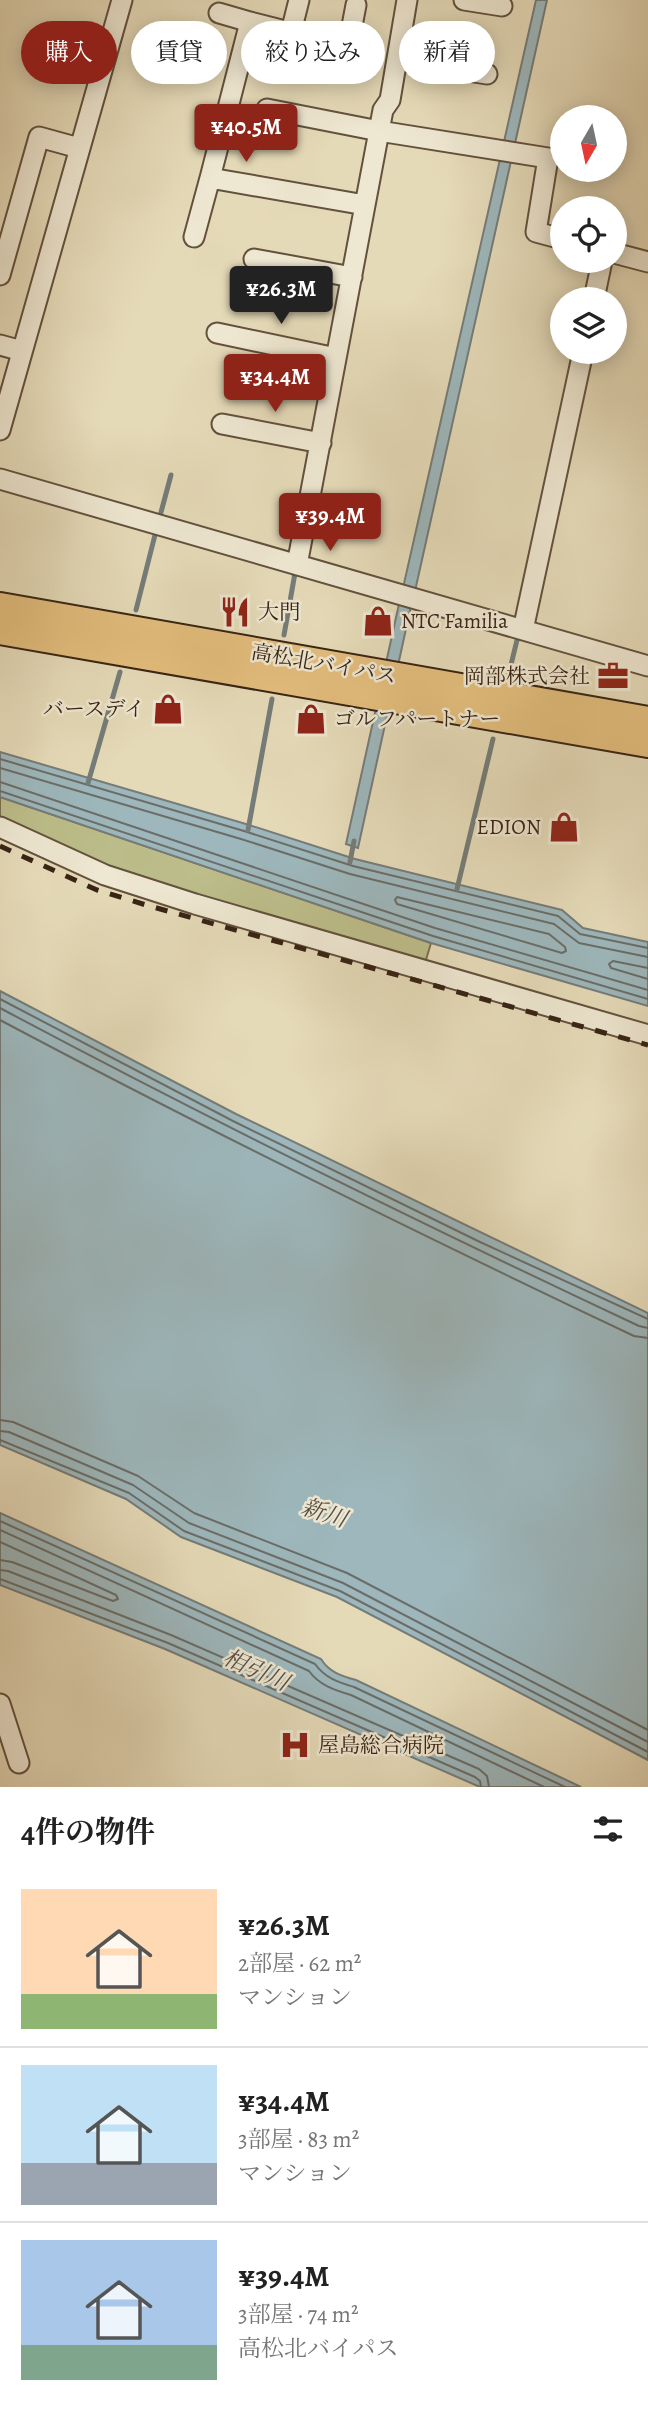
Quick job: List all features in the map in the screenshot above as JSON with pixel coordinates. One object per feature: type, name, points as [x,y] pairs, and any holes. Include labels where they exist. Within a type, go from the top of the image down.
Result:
[{"type":"highway","name":"高松北バイパス","points":[[0,607],[648,721]]},
{"type":"highway","name":"高松北バイパス","points":[[0,630],[648,743]]},
{"type":"street","points":[[0,430],[122,0]]},
{"type":"street","points":[[294,21],[299,0]]},
{"type":"street","points":[[298,565],[383,110],[390,100],[407,0]]},
{"type":"street","points":[[464,0],[502,6]]},
{"type":"street","points":[[353,21],[356,5]]},
{"type":"street","points":[[219,13],[247,21]]},
{"type":"street","points":[[194,237],[241,58]]},
{"type":"street","points":[[267,109],[379,131],[548,158],[536,232],[550,236]]},
{"type":"street","points":[[0,275],[39,136],[79,148]]},
{"type":"street","points":[[211,178],[365,205]]},
{"type":"street","points":[[627,256],[648,262]]},
{"type":"street","points":[[254,259],[352,277]]},
{"type":"street","points":[[218,333],[336,358]]},
{"type":"street","points":[[0,345],[22,351]]},
{"type":"street","points":[[523,630],[580,364]]},
{"type":"street","points":[[222,424],[321,443]]},
{"type":"street","points":[[0,478],[648,666]]},
{"type":"street","points":[[0,827],[105,875],[195,904],[648,1035]]},
{"type":"street","points":[[0,1704],[19,1763]]},
{"type":"green space","points":[[0,797],[431,943],[425,963],[106,868],[0,820]]},
{"type":"water","points":[[536,0],[547,0],[415,591],[403,588]]},
{"type":"water","points":[[399,604],[411,606],[358,848],[346,844]]},
{"type":"water","points":[[0,752],[355,859],[562,910],[583,928],[648,942],[648,1006],[431,943],[0,797]]},
{"type":"water","name":"新川","points":[[0,991],[236,1114],[648,1313],[648,1760],[337,1597],[181,1537],[126,1499],[0,1445]]},
{"type":"water","name":"相引川","points":[[0,1513],[321,1659],[336,1673],[581,1787],[480,1787],[165,1649],[0,1585]]},
{"type":"waterway","points":[[160,516],[171,475]]},
{"type":"waterway","points":[[136,610],[156,531]]},
{"type":"waterway","points":[[284,635],[295,573]]},
{"type":"waterway","points":[[508,677],[518,636]]},
{"type":"waterway","points":[[88,783],[120,672]]},
{"type":"waterway","points":[[248,830],[272,699]]},
{"type":"waterway","points":[[457,889],[493,739]]},
{"type":"waterway","points":[[350,862],[354,841]]},
{"type":"railway","points":[[0,846],[97,890],[648,1045]]},
{"type":"place","name":"大門","points":[[235,612]]},
{"type":"place","name":"NTC Familia","points":[[378,621]]},
{"type":"place","name":"岡部株式会社","points":[[613,676]]},
{"type":"place","name":"バースデイ","points":[[168,709]]},
{"type":"place","name":"ゴルフパートナー","points":[[311,719]]},
{"type":"place","name":"EDION","points":[[564,827]]},
{"type":"place","name":"屋島総合病院","points":[[295,1745]]}]
